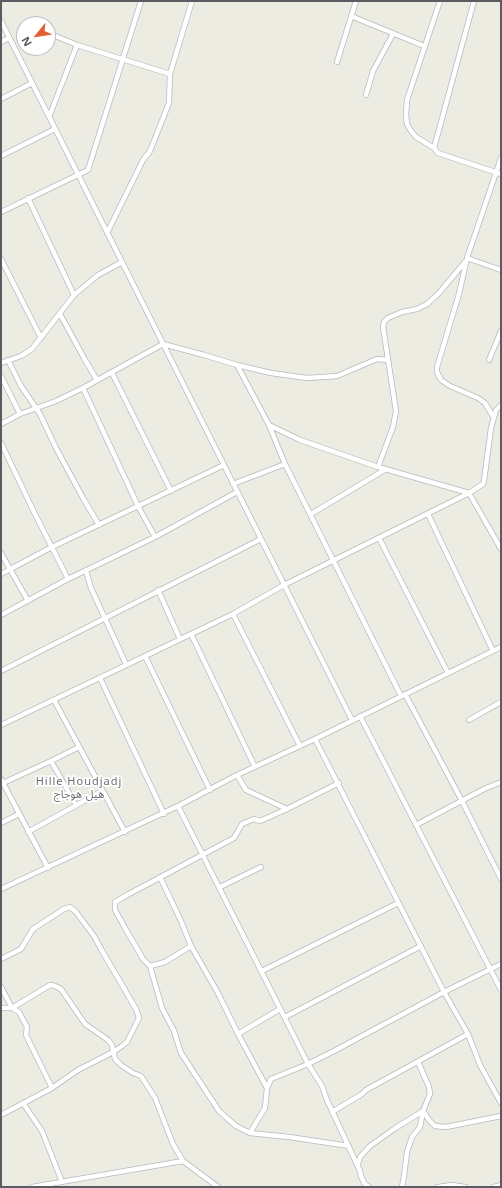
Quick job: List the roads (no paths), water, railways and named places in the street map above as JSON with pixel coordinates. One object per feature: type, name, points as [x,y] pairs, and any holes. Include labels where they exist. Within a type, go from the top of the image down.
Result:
[{"type":"street","points":[[1,212],[88,170],[141,1]]},
{"type":"street","points":[[107,233],[143,160],[150,151],[169,103],[170,74],[192,1]]},
{"type":"street","points":[[337,62],[356,1]]},
{"type":"street","points":[[440,1],[407,100],[407,124],[416,137],[434,148],[438,153],[499,173]]},
{"type":"street","points":[[434,148],[474,1]]},
{"type":"street","points":[[352,16],[424,46]]},
{"type":"street","points":[[1,21],[352,720]]},
{"type":"street","points":[[366,95],[373,71],[393,34]]},
{"type":"street","points":[[56,36],[77,45],[170,74]]},
{"type":"street","points":[[1,42],[10,38]]},
{"type":"street","points":[[49,116],[77,45]]},
{"type":"street","points":[[1,99],[32,83]]},
{"type":"street","points":[[1,156],[55,129]]},
{"type":"street","points":[[494,418],[485,403],[478,398],[445,384],[437,372],[437,367],[466,260],[499,173],[501,158]]},
{"type":"street","points":[[28,198],[74,295]]},
{"type":"street","points":[[1,259],[41,338]]},
{"type":"street","points":[[466,260],[501,270]]},
{"type":"street","points":[[378,467],[393,427],[396,411],[383,327],[384,322],[388,318],[402,312],[417,309],[427,304],[439,293],[466,260]]},
{"type":"street","points":[[1,363],[21,356],[27,352],[41,338],[74,295],[98,275],[122,262]]},
{"type":"street","points":[[60,314],[97,380]]},
{"type":"street","points":[[489,360],[501,331]]},
{"type":"street","points":[[1,424],[20,414],[56,401],[83,388],[163,344],[237,365],[272,373],[307,378],[337,376],[377,359],[388,360]]},
{"type":"street","points":[[8,360],[21,386],[36,408],[83,498],[99,525]]},
{"type":"street","points":[[237,365],[269,425],[285,464],[310,514],[403,695],[462,801],[501,879]]},
{"type":"street","points":[[112,372],[171,491]]},
{"type":"street","points":[[1,376],[20,414]]},
{"type":"street","points":[[83,388],[138,506],[155,537]]},
{"type":"street","points":[[1,725],[233,614],[284,585],[470,493],[483,484],[490,433],[496,410],[501,405]]},
{"type":"street","points":[[269,425],[300,440],[386,470],[470,493],[501,549]]},
{"type":"street","points":[[1,443],[68,579]]},
{"type":"street","points":[[233,484],[285,464]]},
{"type":"street","points":[[1,574],[52,547],[224,465]]},
{"type":"street","points":[[310,514],[386,470]]},
{"type":"street","points":[[1,615],[68,579],[155,537],[237,492]]},
{"type":"street","points":[[428,514],[493,651]]},
{"type":"street","points":[[379,538],[448,673]]},
{"type":"street","points":[[1,671],[261,539]]},
{"type":"street","points":[[1,553],[9,570],[28,601]]},
{"type":"street","points":[[86,571],[90,588],[126,664]]},
{"type":"street","points":[[158,590],[180,639]]},
{"type":"street","points":[[233,614],[300,746]]},
{"type":"street","points":[[192,634],[255,767]]},
{"type":"street","points":[[1,889],[164,814],[238,775],[315,739],[501,647]]},
{"type":"street","points":[[145,656],[210,790]]},
{"type":"street","points":[[100,678],[164,814]]},
{"type":"street","points":[[54,700],[125,832]]},
{"type":"street","points":[[469,720],[501,702]]},
{"type":"street","points":[[360,716],[501,990]]},
{"type":"street","points":[[315,739],[444,992],[468,1034],[480,1065],[501,1104]]},
{"type":"street","points":[[48,868],[2,781],[51,761],[79,747]]},
{"type":"street","points":[[51,761],[76,805]]},
{"type":"street","points":[[238,775],[246,790],[287,809]]},
{"type":"street","points":[[416,826],[501,782]]},
{"type":"street","points":[[338,783],[260,821],[254,819],[242,824],[234,838],[115,902],[115,910],[143,959],[150,966],[162,1008],[174,1032],[181,1053],[219,1111],[236,1126],[250,1133],[290,1137],[349,1146]]},
{"type":"street","points":[[28,832],[102,791]]},
{"type":"street","points":[[178,806],[308,1064],[322,1086],[332,1112],[358,1164],[364,1183],[369,1187]]},
{"type":"street","points":[[1,823],[19,814]]},
{"type":"street","points":[[220,887],[262,866]]},
{"type":"street","points":[[160,877],[181,920],[191,946],[218,993],[267,1088]]},
{"type":"street","points":[[262,971],[398,903]]},
{"type":"street","points":[[1,959],[21,949],[33,929],[67,908],[73,908],[94,936],[138,1013],[138,1022],[127,1042],[113,1052],[78,1070],[52,1088],[1,1115]]},
{"type":"street","points":[[150,966],[165,962],[191,946]]},
{"type":"street","points":[[285,1017],[421,946]]},
{"type":"street","points":[[250,1133],[265,1108],[267,1088],[271,1079],[308,1064],[336,1050],[444,992],[501,964]]},
{"type":"street","points":[[12,1008],[50,985],[61,989],[85,1024],[108,1040],[112,1045],[115,1059],[133,1073],[141,1076],[155,1098],[173,1144],[183,1161],[218,1187]]},
{"type":"street","points":[[1,987],[12,1008]]},
{"type":"street","points":[[1,1008],[12,1008],[19,1012],[27,1026],[26,1035],[52,1088]]},
{"type":"street","points":[[238,1034],[280,1009]]},
{"type":"street","points":[[332,1112],[366,1090],[468,1034]]},
{"type":"street","points":[[402,1187],[407,1152],[412,1137],[420,1127],[423,1111],[430,1094],[430,1089],[418,1062]]},
{"type":"street","points":[[23,1103],[42,1131],[62,1182]]},
{"type":"street","points":[[423,1111],[429,1120],[436,1126],[446,1127],[501,1116]]},
{"type":"street","points":[[358,1164],[360,1157],[370,1146],[423,1111]]},
{"type":"street","points":[[32,1187],[183,1161]]},
{"type":"street","points":[[438,1187],[452,1185],[465,1187]]},
{"type":"street","points":[[494,1187],[501,1185]]},
{"type":"district","name":"Hille Houdjadj هيل هوجاج","points":[[79,788]]}]
